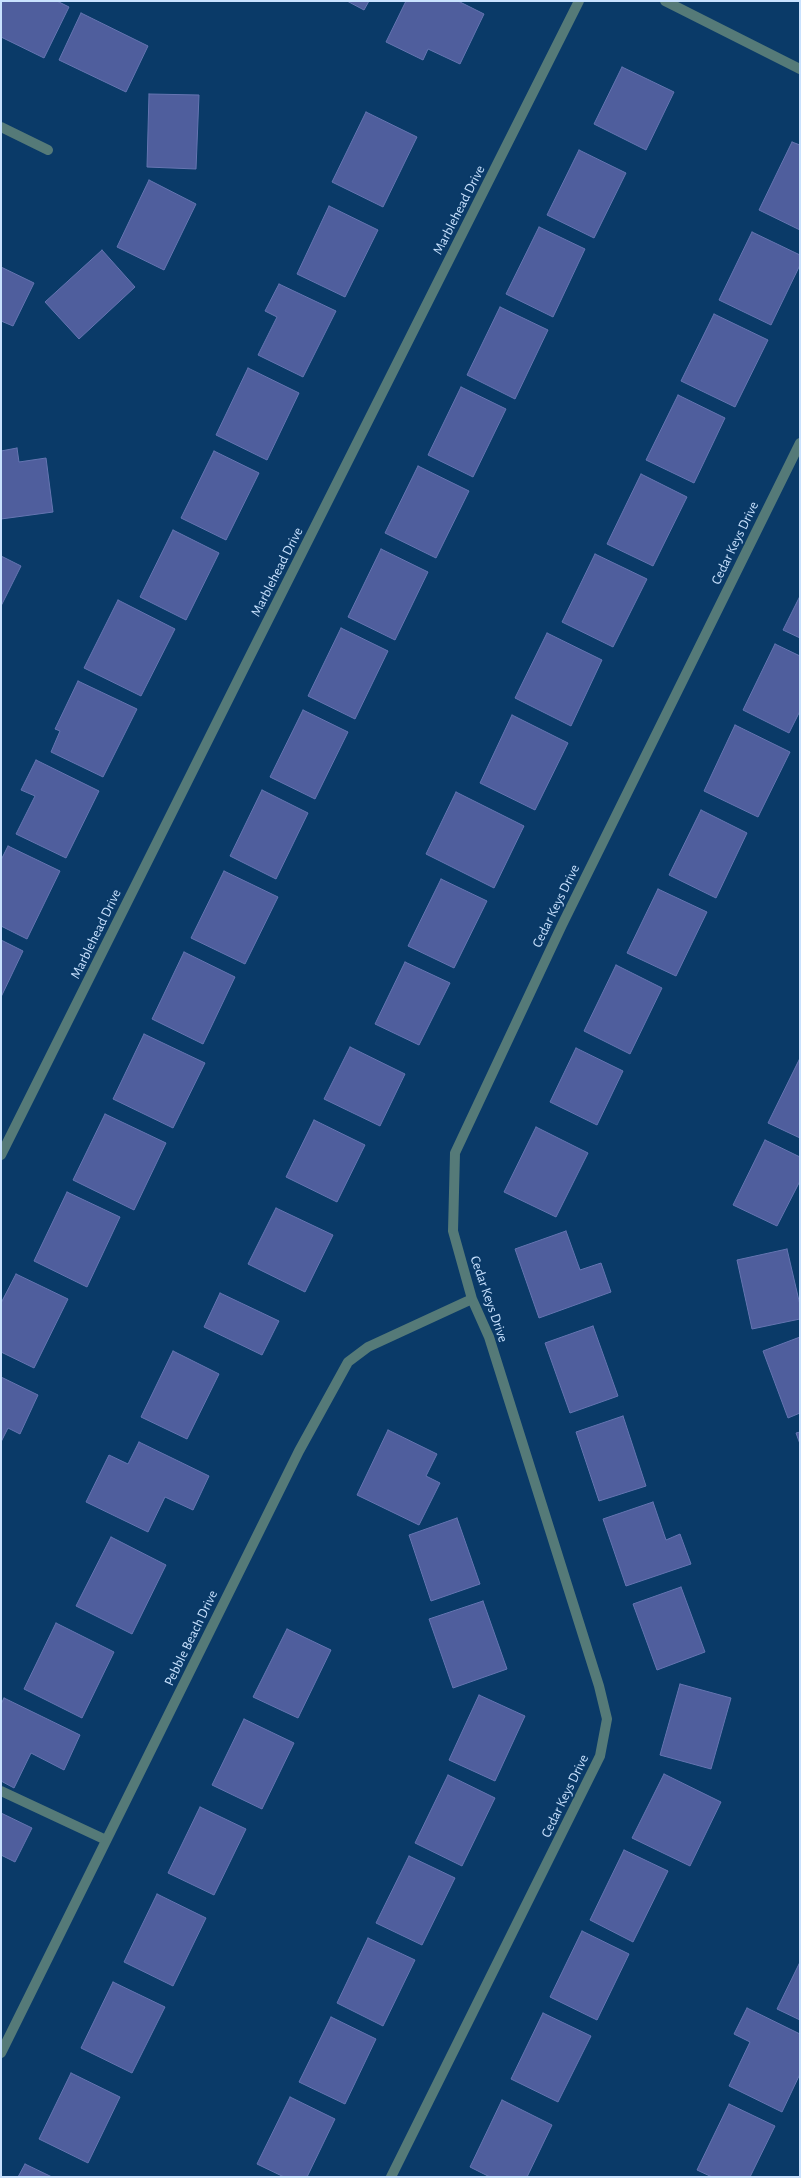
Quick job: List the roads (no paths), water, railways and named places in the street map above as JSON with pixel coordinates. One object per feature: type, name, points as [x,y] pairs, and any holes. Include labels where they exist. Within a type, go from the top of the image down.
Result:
[{"type":"street","name":"Marblehead Drive","points":[[1,1156],[244,666],[579,1]]},
{"type":"street","points":[[665,1],[800,69]]},
{"type":"street","points":[[1,127],[48,150]]},
{"type":"street","name":"Cedar Keys Drive","points":[[391,2177],[600,1756],[606,1719],[599,1686],[489,1337],[472,1299],[453,1231],[455,1153],[562,925],[800,443]]},
{"type":"street","name":"Pebble Beach Drive","points":[[1,2053],[299,1451],[348,1362],[368,1347],[472,1299]]},
{"type":"street","points":[[1,1791],[106,1840]]}]
